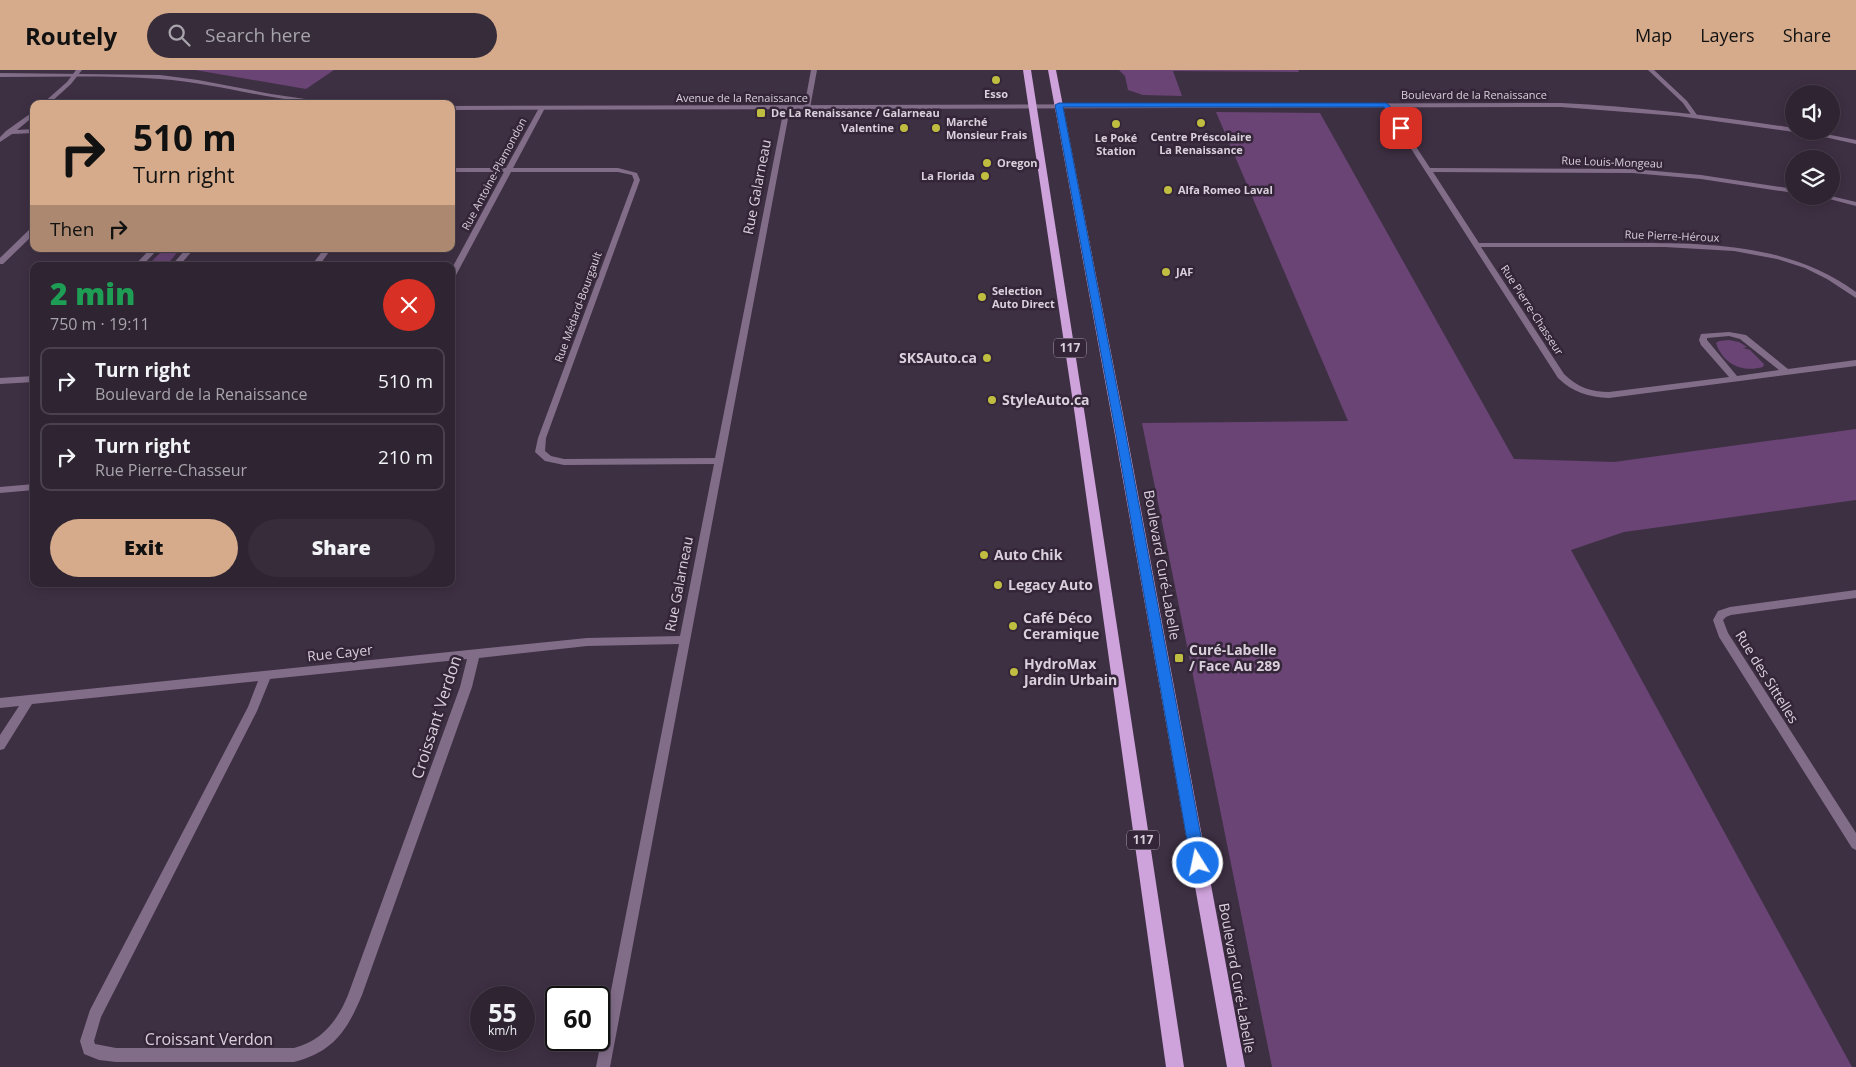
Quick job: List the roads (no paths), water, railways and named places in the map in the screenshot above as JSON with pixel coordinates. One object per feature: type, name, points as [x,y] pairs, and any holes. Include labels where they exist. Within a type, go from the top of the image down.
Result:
[{"type":"main road","name":"117","points":[[1027,70],[1176,1067]]},
{"type":"main road","name":"Boulevard Curé-Labelle","points":[[1052,70],[1123,444],[1236,1067]]},
{"type":"street","points":[[807,108],[814,70]]},
{"type":"street","points":[[1651,70],[1685,102],[1694,115]]},
{"type":"street","points":[[50,100],[69,83],[77,72]]},
{"type":"street","points":[[0,75],[77,72],[170,78],[304,100]]},
{"type":"street","name":"Avenue de la Renaissance","points":[[455,108],[807,108],[1033,105]]},
{"type":"street","name":"Boulevard de la Renaissance","points":[[1033,105],[1581,106],[1694,115],[1785,129]]},
{"type":"street","name":"Rue Pierre-Chasseur","points":[[1386,105],[1561,376],[1576,389],[1609,395],[1856,363]]},
{"type":"street","name":"Rue Antoine-Plamondon","points":[[455,269],[542,108]]},
{"type":"street","name":"Rue Galarneau","points":[[603,1067],[683,640],[787,108]]},
{"type":"street","points":[[0,140],[30,116]]},
{"type":"street","points":[[0,132],[30,131]]},
{"type":"street","points":[[1840,139],[1856,142]]},
{"type":"street","name":"Rue Médard-Bourgault","points":[[455,170],[622,170],[633,172],[637,178],[540,444],[541,455],[552,461],[564,462],[718,461]]},
{"type":"street","name":"Rue Louis-Mongeau","points":[[1428,170],[1632,171],[1713,178],[1785,190]]},
{"type":"street","points":[[1840,200],[1856,204]]},
{"type":"street","points":[[0,262],[30,238]]},
{"type":"street","name":"Rue Pierre-Héroux","points":[[1476,245],[1658,245],[1737,251],[1782,259],[1808,267],[1829,277],[1856,296]]},
{"type":"street","points":[[142,262],[151,252]]},
{"type":"street","points":[[179,262],[187,252]]},
{"type":"street","points":[[1735,378],[1704,343],[1704,336],[1729,334],[1743,337],[1786,372]]},
{"type":"street","points":[[0,381],[30,378]]},
{"type":"street","points":[[0,490],[30,487]]},
{"type":"street","name":"Rue des Sittelles","points":[[1856,594],[1725,612],[1718,620],[1723,634],[1856,844]]},
{"type":"street","name":"Rue Cayer","points":[[0,703],[593,642],[683,640]]},
{"type":"street","name":"Croissant Verdon","points":[[266,675],[253,708],[98,1010],[87,1041],[89,1049],[93,1051],[116,1055],[294,1055],[314,1050],[330,1038],[343,1021],[355,995],[466,687],[474,654]]},
{"type":"street","points":[[0,745],[29,700]]},
{"type":"place","name":"Esso","points":[[996,80]]},
{"type":"place","name":"De La Renaissance / Galarneau","points":[[761,113]]},
{"type":"place","name":"Centre Préscolaire La Renaissance","points":[[1201,123]]},
{"type":"place","name":"Le Poké Station","points":[[1116,124]]},
{"type":"place","name":"Valentine","points":[[904,128]]},
{"type":"place","name":"Marché Monsieur Frais","points":[[936,128]]},
{"type":"place","name":"Oregon","points":[[987,163]]},
{"type":"place","name":"La Florida","points":[[985,176]]},
{"type":"place","name":"Alfa Romeo Laval","points":[[1168,190]]},
{"type":"place","name":"JAF","points":[[1166,272]]},
{"type":"place","name":"Selection Auto Direct","points":[[982,297]]},
{"type":"place","name":"SKSAuto.ca","points":[[987,358]]},
{"type":"place","name":"StyleAuto.ca","points":[[992,400]]},
{"type":"place","name":"Auto Chik","points":[[984,555]]},
{"type":"place","name":"Legacy Auto","points":[[998,585]]},
{"type":"place","name":"Café Déco Ceramique","points":[[1013,626]]},
{"type":"place","name":"Curé-Labelle / Face Au 289","points":[[1179,658]]},
{"type":"place","name":"HydroMax Jardin Urbain","points":[[1014,672]]}]
